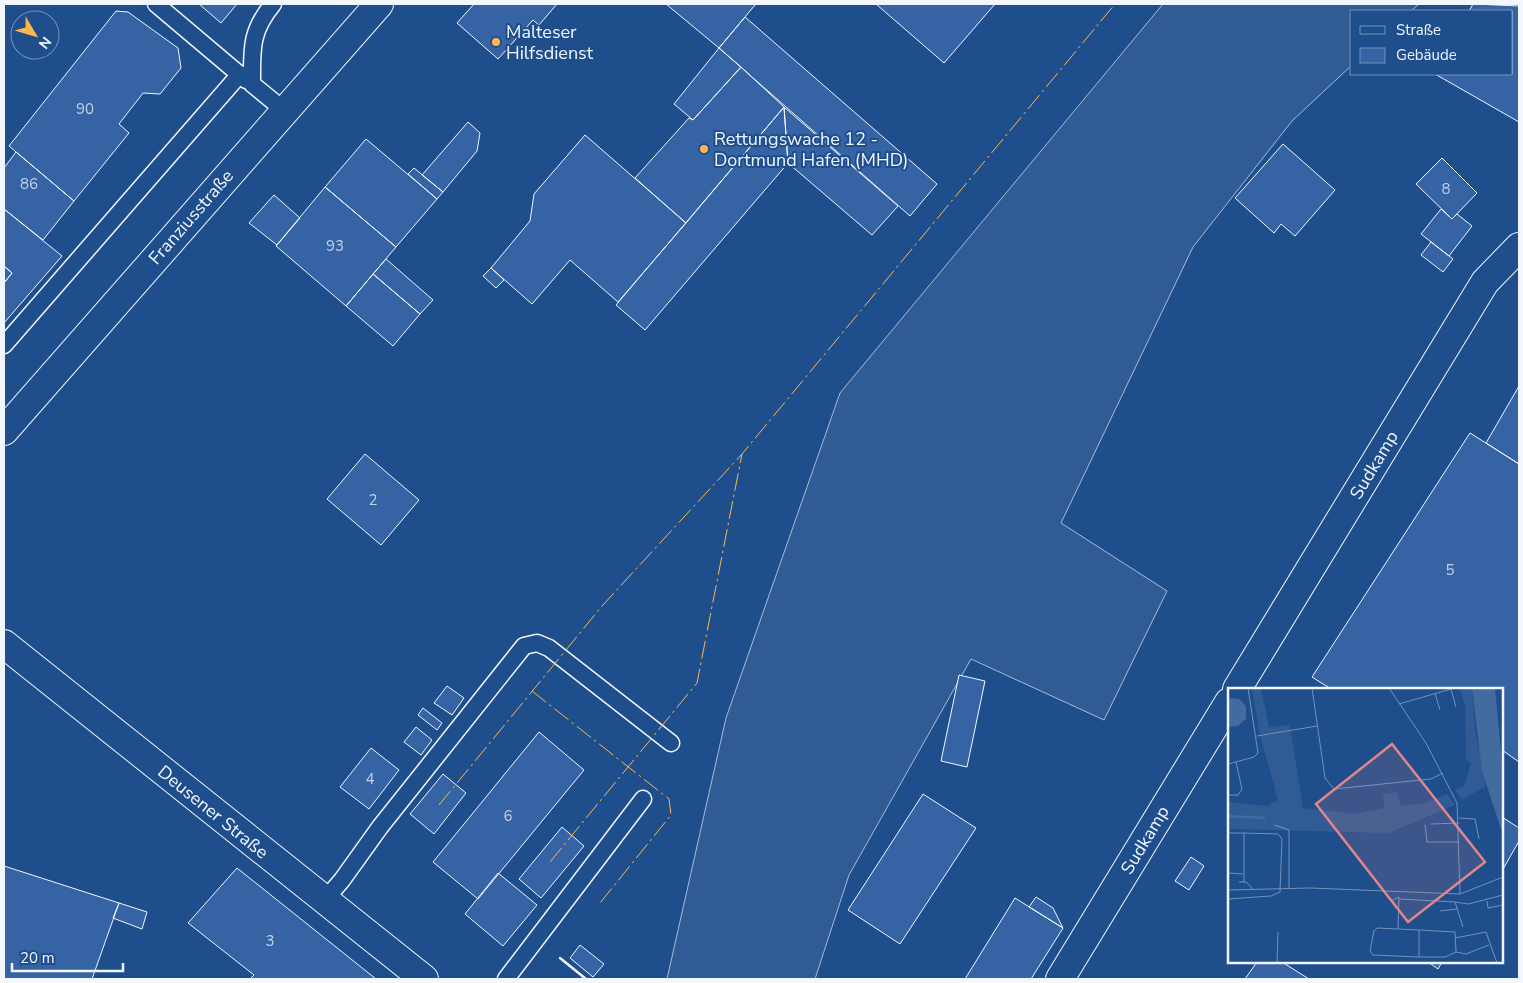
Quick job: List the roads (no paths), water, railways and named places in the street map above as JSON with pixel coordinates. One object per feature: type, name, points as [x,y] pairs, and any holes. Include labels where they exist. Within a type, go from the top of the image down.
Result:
[{"type":"street","name":"Franziusstraße","points":[[4,431],[379,4]]},
{"type":"street","name":"Sudkamp","points":[[1238,688],[1485,282],[1519,247]]},
{"type":"street","name":"Deusener Straße","points":[[4,644],[424,979]]},
{"type":"street","name":"Sudkamp","points":[[1060,979],[1228,704]]},
{"type":"lane","points":[[156,4],[285,112]]},
{"type":"lane","points":[[4,345],[246,79],[252,46],[260,19],[273,4]]},
{"type":"lane","points":[[324,901],[342,880],[380,827],[524,646],[537,643],[549,648],[671,743]]},
{"type":"lane","points":[[506,979],[643,799]]},
{"type":"place","name":"Malteser Hilfsdienst","points":[[496,42]]},
{"type":"place","name":"Rettungswache 12 - Dortmund Hafen (MHD)","points":[[704,149]]}]
